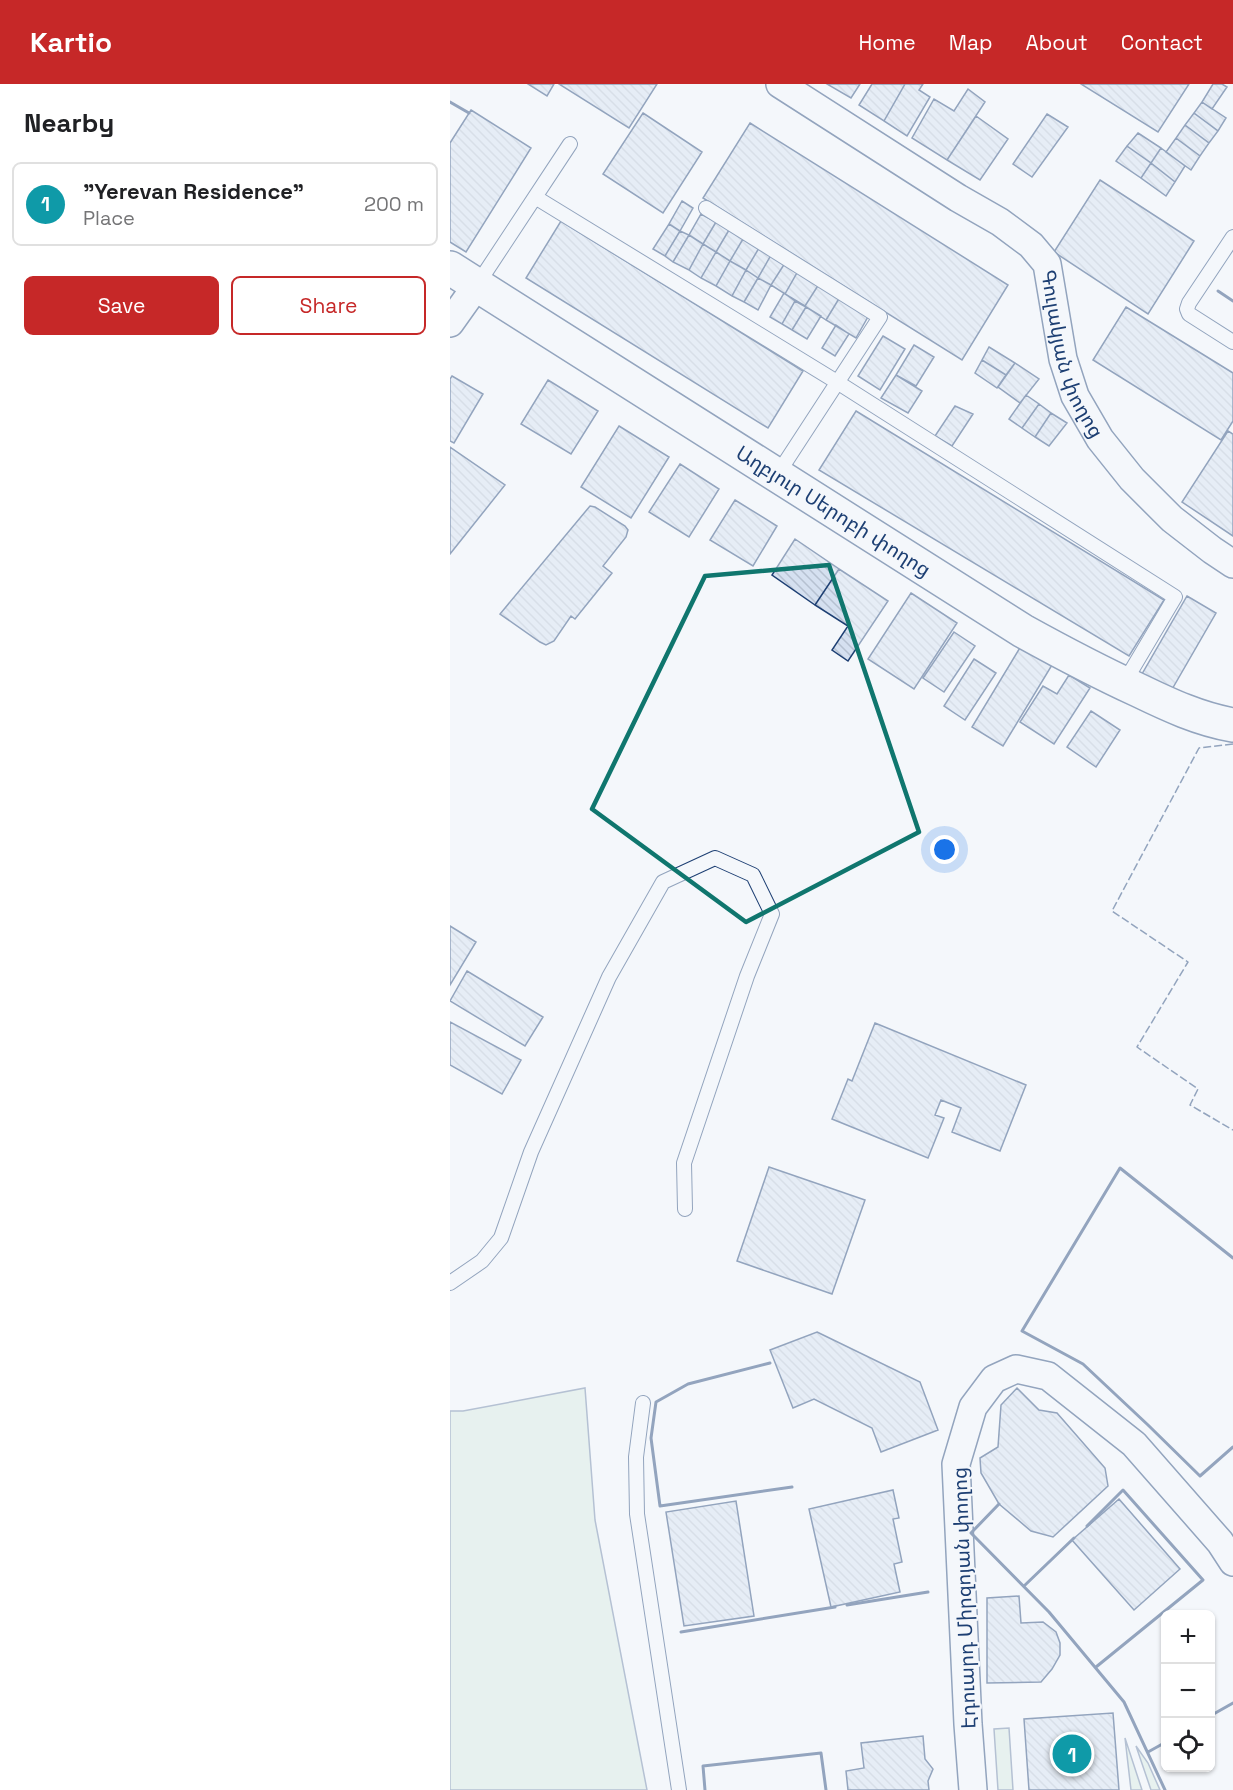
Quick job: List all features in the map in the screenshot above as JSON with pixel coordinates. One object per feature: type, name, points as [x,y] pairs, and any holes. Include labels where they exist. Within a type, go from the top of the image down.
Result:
[{"type":"street","name":"Գուլակյան փողոց","points":[[780,84],[958,198],[1000,222],[1031,245],[1047,264],[1063,360],[1075,396],[1100,439],[1132,479],[1172,519],[1233,564]]},
{"type":"street","name":"Աղբյուր Սերոբի փողոց","points":[[450,268],[1023,631],[1074,659],[1178,709],[1215,722],[1233,725]]},
{"type":"street","points":[[450,323],[477,285]]},
{"type":"street","name":"Էդուարդ Միրզոյան փողոց","points":[[973,1790],[956,1464],[974,1407],[994,1379],[1016,1369],[1048,1376],[1134,1444],[1220,1542],[1233,1562]]},
{"type":"lane","points":[[477,285],[570,144]]},
{"type":"lane","points":[[535,197],[837,382],[1175,597],[1124,683]]},
{"type":"lane","points":[[706,208],[880,317],[777,475]]},
{"type":"lane","points":[[1233,237],[1188,303],[1187,309],[1189,314],[1233,342]]},
{"type":"lane","points":[[450,1283],[482,1261],[501,1238],[531,1152],[609,977],[663,882],[715,858],[753,875],[772,914],[747,976],[684,1163],[685,1209]]},
{"type":"lane","points":[[643,1403],[636,1457],[637,1514],[679,1790]]},
{"type":"highlighted area","points":[[829,565],[919,832],[746,922],[592,809],[705,576]]},
{"type":"shaded area","points":[[585,1388],[595,1520],[647,1790],[450,1790],[450,1411],[463,1411]]},
{"type":"shaded area","points":[[1009,1728],[1013,1790],[998,1790],[994,1729]]},
{"type":"shaded area","points":[[1125,1738],[1142,1790],[1131,1790]]},
{"type":"shaded area","points":[[1136,1746],[1148,1763],[1160,1790],[1151,1790]]},
{"type":"building","points":[[528,84],[554,84],[547,96]]},
{"type":"building","points":[[559,84],[657,84],[629,128]]},
{"type":"building","points":[[827,84],[860,84],[851,98]]},
{"type":"building","points":[[872,84],[905,84],[884,121],[859,105]]},
{"type":"building","points":[[905,84],[923,84],[919,90],[930,97],[907,136],[884,121]]},
{"type":"building","points":[[1081,84],[1189,84],[1158,132]]},
{"type":"building","points":[[1213,84],[1222,84],[1227,87],[1212,109],[1202,102]]},
{"type":"building","points":[[968,89],[985,102],[947,160],[912,138],[934,99],[954,111]]},
{"type":"building","points":[[1202,102],[1226,118],[1218,131],[1194,113]]},
{"type":"building","points":[[471,110],[531,148],[466,252],[450,242],[450,143]]},
{"type":"building","points":[[643,113],[702,152],[663,213],[603,174]]},
{"type":"building","points":[[1194,113],[1218,131],[1209,143],[1185,125]]},
{"type":"building","points":[[1047,114],[1068,127],[1032,177],[1013,164]]},
{"type":"building","points":[[976,116],[1008,139],[980,180],[947,160]]},
{"type":"building","points":[[750,123],[1008,285],[962,360],[703,198]]},
{"type":"building","points":[[1185,125],[1209,143],[1200,156],[1176,138]]},
{"type":"building","points":[[1138,133],[1161,148],[1151,163],[1127,146]]},
{"type":"building","points":[[1176,138],[1200,156],[1191,170],[1166,152]]},
{"type":"building","points":[[1127,146],[1151,163],[1141,178],[1116,161]]},
{"type":"building","points":[[1161,148],[1185,166],[1175,182],[1151,163]]},
{"type":"building","points":[[1151,163],[1175,182],[1166,196],[1141,178]]},
{"type":"building","points":[[1100,180],[1194,241],[1148,314],[1054,252]]},
{"type":"building","points":[[682,201],[693,208],[680,231],[669,224]]},
{"type":"building","points":[[701,214],[716,222],[703,244],[689,235]]},
{"type":"building","points":[[561,221],[803,371],[768,428],[526,278]]},
{"type":"building","points":[[716,222],[729,230],[716,252],[703,244]]},
{"type":"building","points":[[669,224],[680,231],[665,256],[653,249]]},
{"type":"building","points":[[729,230],[743,239],[730,261],[716,252]]},
{"type":"building","points":[[680,231],[689,235],[673,262],[665,256]]},
{"type":"building","points":[[689,235],[703,244],[689,270],[673,262]]},
{"type":"building","points":[[743,239],[759,248],[746,270],[730,261]]},
{"type":"building","points":[[703,244],[716,252],[701,278],[689,270]]},
{"type":"building","points":[[759,248],[771,255],[758,278],[746,270]]},
{"type":"building","points":[[716,252],[730,261],[716,286],[701,278]]},
{"type":"building","points":[[771,255],[785,263],[771,285],[758,278]]},
{"type":"building","points":[[730,261],[746,270],[732,296],[716,286]]},
{"type":"building","points":[[785,263],[798,271],[785,294],[771,285]]},
{"type":"building","points":[[746,270],[758,278],[744,302],[732,296]]},
{"type":"building","points":[[798,271],[819,284],[805,306],[785,294]]},
{"type":"building","points":[[758,278],[771,285],[758,310],[744,302]]},
{"type":"building","points":[[819,284],[840,297],[826,320],[805,306]]},
{"type":"building","points":[[784,293],[795,301],[782,324],[770,317]]},
{"type":"building","points":[[840,297],[869,315],[856,338],[826,320]]},
{"type":"building","points":[[795,301],[806,307],[792,330],[782,324]]},
{"type":"building","points":[[806,307],[821,316],[807,339],[792,330]]},
{"type":"building","points":[[1126,307],[1233,373],[1233,421],[1221,440],[1093,360]]},
{"type":"building","points":[[836,325],[849,334],[835,356],[822,348]]},
{"type":"building","points":[[883,336],[905,349],[880,390],[858,376]]},
{"type":"building","points":[[914,345],[934,357],[916,386],[896,375]]},
{"type":"building","points":[[989,347],[1015,363],[1006,375],[982,360]]},
{"type":"building","points":[[982,360],[1006,375],[997,388],[975,373]]},
{"type":"building","points":[[1015,363],[1039,379],[1020,403],[998,387]]},
{"type":"building","points":[[896,375],[922,391],[908,413],[881,398]]},
{"type":"building","points":[[452,376],[483,394],[454,443],[450,441],[450,379]]},
{"type":"building","points":[[548,380],[598,411],[571,454],[521,424]]},
{"type":"building","points":[[1026,395],[1039,404],[1022,428],[1009,419]]},
{"type":"building","points":[[1039,404],[1051,413],[1035,437],[1022,428]]},
{"type":"building","points":[[955,406],[973,414],[952,446],[935,436]]},
{"type":"building","points":[[856,411],[1164,600],[1129,656],[819,470]]},
{"type":"building","points":[[1051,413],[1067,423],[1049,446],[1035,437]]},
{"type":"building","points":[[619,426],[669,457],[631,518],[581,487]]},
{"type":"building","points":[[1228,431],[1233,434],[1233,536],[1182,502]]},
{"type":"building","points":[[450,447],[505,485],[450,554]]},
{"type":"building","points":[[680,464],[719,489],[689,537],[649,512]]},
{"type":"building","points":[[735,500],[777,526],[753,566],[710,540]]},
{"type":"building","points":[[590,506],[625,526],[628,530],[626,537],[603,566],[612,573],[575,619],[571,616],[554,641],[546,645],[500,614]]},
{"type":"building","points":[[795,539],[839,569],[815,605],[772,575]]},
{"type":"building","points":[[839,569],[888,601],[848,661],[832,650],[848,626],[815,605]]},
{"type":"building","points":[[911,593],[957,623],[914,689],[868,659]]},
{"type":"building","points":[[1187,596],[1216,613],[1171,691],[1142,674]]},
{"type":"building","points":[[954,632],[975,646],[944,692],[923,678]]},
{"type":"building","points":[[1021,646],[1052,665],[1003,746],[972,727]]},
{"type":"building","points":[[974,659],[996,673],[965,720],[944,706]]},
{"type":"building","points":[[1069,675],[1090,688],[1054,744],[1020,722],[1043,686],[1057,694]]},
{"type":"building","points":[[1091,711],[1120,730],[1096,767],[1067,747]]},
{"type":"building","points":[[450,926],[476,942],[450,985]]},
{"type":"building","points":[[467,971],[543,1017],[525,1046],[450,1001]]},
{"type":"building","points":[[450,1022],[521,1060],[502,1094],[450,1065]]},
{"type":"building","points":[[875,1023],[1026,1085],[1000,1151],[952,1132],[961,1108],[941,1100],[935,1115],[944,1118],[928,1158],[832,1119],[848,1079],[852,1081]]},
{"type":"building","points":[[769,1167],[865,1200],[832,1294],[737,1261]]},
{"type":"building","points":[[817,1332],[920,1382],[938,1430],[881,1452],[872,1428],[814,1399],[793,1408],[770,1350]]},
{"type":"building","points":[[1017,1388],[1039,1410],[1057,1413],[1105,1468],[1108,1486],[1053,1537],[1031,1531],[999,1504],[981,1473],[980,1458],[998,1447],[1001,1405]]},
{"type":"building","points":[[893,1490],[899,1518],[893,1519],[902,1562],[894,1564],[900,1592],[831,1607],[809,1509]]},
{"type":"building","points":[[1119,1499],[1180,1569],[1134,1610],[1072,1540]]},
{"type":"building","points":[[736,1501],[754,1616],[684,1626],[666,1512]]},
{"type":"building","points":[[1019,1596],[1021,1623],[1043,1622],[1056,1632],[1060,1643],[1060,1655],[1041,1682],[987,1683],[987,1598]]},
{"type":"building","points":[[1113,1713],[1119,1790],[1029,1790],[1024,1719]]},
{"type":"building","points":[[923,1736],[925,1759],[933,1769],[928,1781],[929,1790],[848,1790],[846,1771],[864,1768],[861,1743]]},
{"type":"fence","points":[[1233,744],[1199,748],[1112,911],[1188,962],[1137,1047],[1198,1089],[1190,1105],[1233,1130]]},
{"type":"wall","points":[[450,102],[469,113]]},
{"type":"wall","points":[[1218,291],[1233,301]]},
{"type":"wall","points":[[1233,1258],[1120,1168],[1022,1331],[1083,1364],[1200,1476],[1233,1447]]},
{"type":"wall","points":[[770,1363],[688,1384],[656,1402],[651,1438],[660,1506],[792,1487]]},
{"type":"wall","points":[[1087,1526],[1123,1490],[1203,1580],[1096,1667]]},
{"type":"wall","points":[[999,1504],[971,1533],[1049,1612],[1124,1702],[1165,1790]]},
{"type":"wall","points":[[1024,1586],[1074,1538]]},
{"type":"wall","points":[[847,1605],[928,1592]]},
{"type":"wall","points":[[681,1632],[835,1607]]},
{"type":"wall","points":[[1215,1713],[1233,1703]]},
{"type":"wall","points":[[1148,1752],[1161,1745]]},
{"type":"wall","points":[[705,1790],[703,1766],[821,1753],[826,1790]]},
{"type":"place","name":"\"Yerevan Residence\"","points":[[1072,1754]]}]
